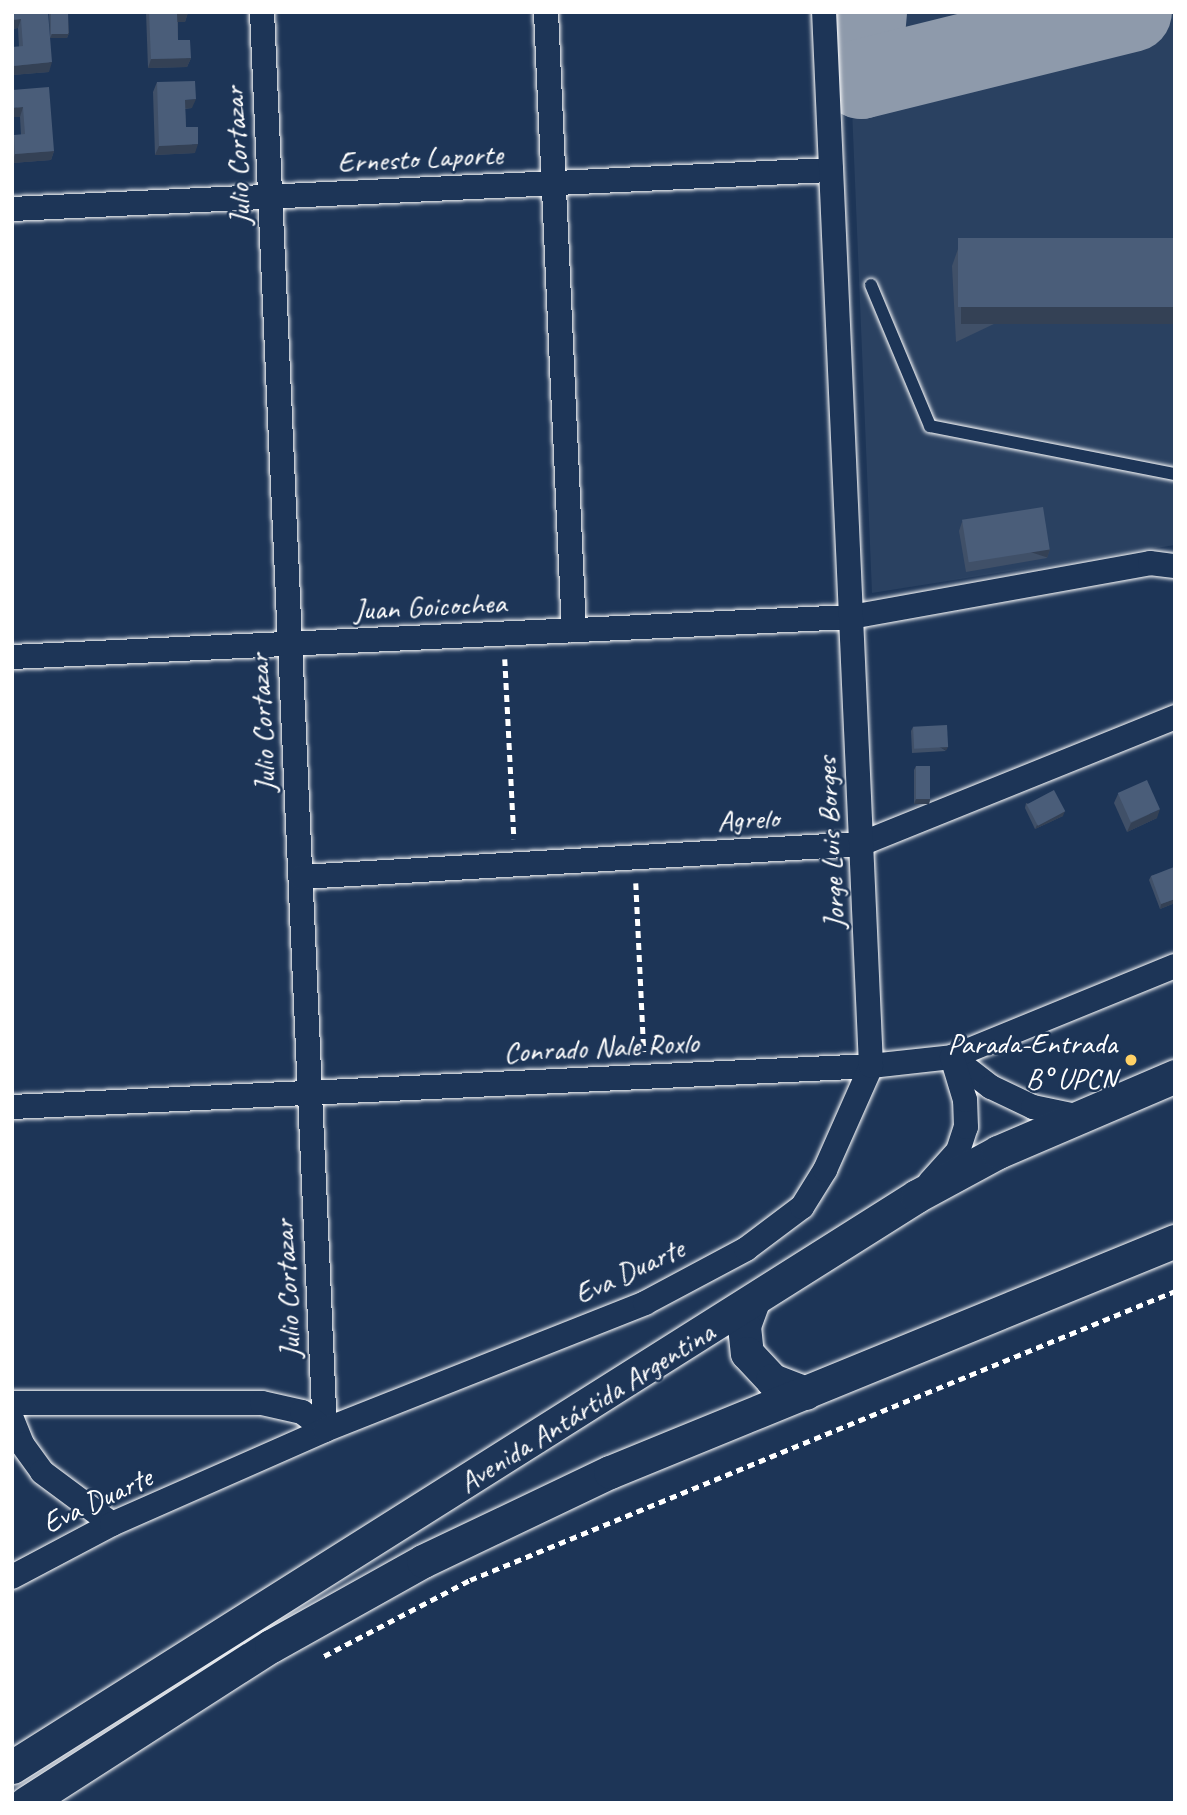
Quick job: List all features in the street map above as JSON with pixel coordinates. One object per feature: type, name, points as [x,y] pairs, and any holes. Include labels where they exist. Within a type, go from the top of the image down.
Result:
[{"type":"main road","name":"Avenida Antártida Argentina","points":[[12,1768],[917,1196],[1076,1116],[1175,1076]]},
{"type":"main road","name":"Avenida Antártida Argentina","points":[[26,1803],[271,1646],[423,1561],[610,1472],[1175,1241]]},
{"type":"main road","points":[[753,1301],[744,1326],[747,1353],[772,1380],[806,1393]]},
{"type":"street","name":"Julio Cortazar","points":[[262,12],[325,1430]]},
{"type":"street","points":[[546,12],[574,630]]},
{"type":"street","name":"Jorge Luis Borges","points":[[824,12],[871,1066]]},
{"type":"street","name":"Ernesto Laporte","points":[[12,209],[831,170]]},
{"type":"street","name":"Juan Goicochea","points":[[12,657],[851,617],[1150,564],[1175,566]]},
{"type":"street","name":"Agrelo","points":[[300,877],[861,844],[1175,717]]},
{"type":"street","name":"Conrado Nale Roxlo","points":[[12,1107],[871,1066],[953,1057],[1175,966]]},
{"type":"street","points":[[953,1057],[990,1087],[1033,1107],[1076,1116]]},
{"type":"street","points":[[917,1196],[958,1151],[966,1127],[965,1100],[953,1057]]},
{"type":"street","name":"Eva Duarte","points":[[12,1577],[112,1524],[325,1430],[645,1303],[746,1249],[802,1207],[825,1170],[871,1066]]},
{"type":"street","points":[[12,1403],[262,1402],[302,1412],[325,1430]]},
{"type":"street","points":[[12,1419],[22,1444],[42,1472],[112,1524]]},
{"type":"lane","points":[[871,285],[930,426],[1175,474]]},
{"type":"path","points":[[504,634],[515,864]]},
{"type":"path","points":[[635,857],[645,1077]]},
{"type":"path","points":[[321,1657],[470,1580],[1175,1291]]},
{"type":"shaded area","points":[[848,12],[1175,12],[1175,545],[872,593]]},
{"type":"building","points":[[12,12],[48,12],[52,62],[13,66],[12,47],[23,46],[21,19],[12,20]]},
{"type":"building","points":[[51,12],[68,12],[68,34],[51,34]]},
{"type":"building","points":[[149,12],[188,12],[177,13],[178,40],[190,40],[191,58],[151,59]]},
{"type":"building","points":[[195,81],[196,99],[185,100],[186,127],[198,127],[198,144],[159,146],[157,82]]},
{"type":"building","points":[[49,87],[54,151],[15,154],[14,135],[25,134],[23,107],[12,108],[12,90]]},
{"type":"building","points":[[958,238],[1175,238],[1175,307],[958,307]]},
{"type":"building","points":[[1043,507],[1050,549],[969,562],[962,520]]},
{"type":"building","points":[[947,725],[948,747],[914,749],[913,727]]},
{"type":"building","points":[[916,766],[930,766],[930,799],[916,799]]},
{"type":"building","points":[[1147,780],[1160,809],[1131,822],[1118,793]]},
{"type":"building","points":[[1054,790],[1065,811],[1038,826],[1027,805]]},
{"type":"building","points":[[1174,867],[1175,899],[1161,904],[1151,876]]},
{"type":"taxiway","points":[[867,12],[861,79],[1132,12]]},
{"type":"place","name":"Parada-Entrada B° UPCN","points":[[1131,1060]]}]
